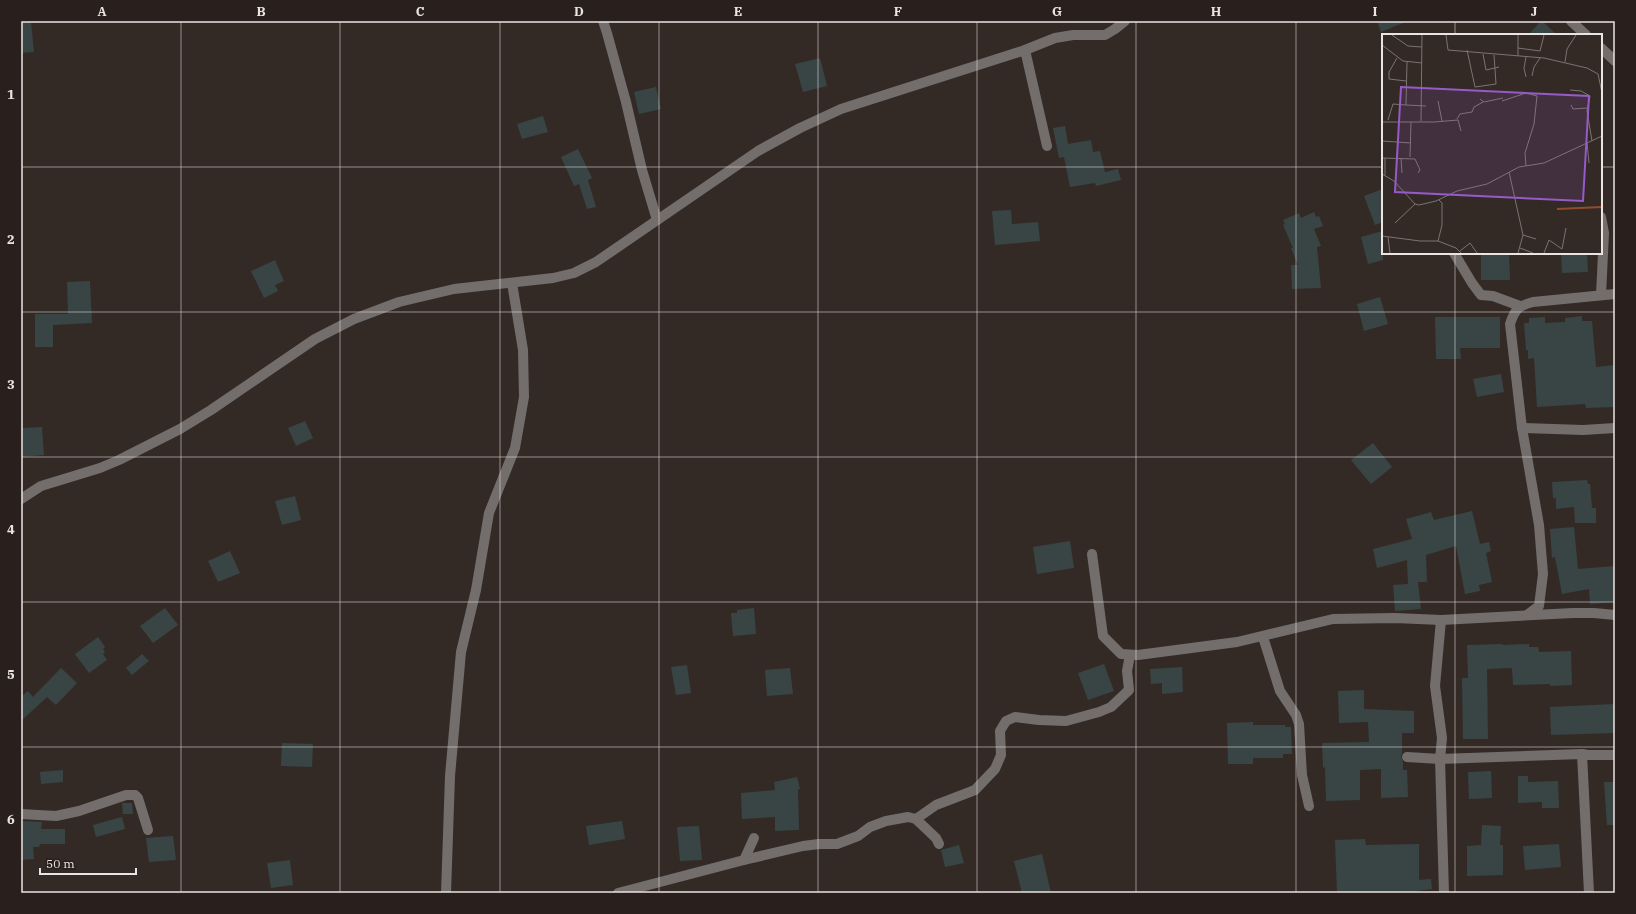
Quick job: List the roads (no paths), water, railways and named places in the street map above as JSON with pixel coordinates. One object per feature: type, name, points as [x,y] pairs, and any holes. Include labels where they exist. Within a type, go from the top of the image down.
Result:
[{"type":"street","points":[[603,21],[608,33],[624,94],[642,170],[658,220]]},
{"type":"street","points":[[21,499],[41,486],[100,468],[180,429],[211,410],[315,339],[354,319],[399,302],[454,289],[553,278],[574,273],[596,262],[758,151],[800,128],[841,109],[1025,50],[1055,38],[1073,35],[1105,35],[1125,21]]},
{"type":"street","points":[[1571,21],[1585,34]]},
{"type":"street","points":[[1602,49],[1615,61]]},
{"type":"street","points":[[1025,50],[1047,146]]},
{"type":"street","points":[[1601,295],[1604,233],[1602,222]]},
{"type":"street","points":[[1455,254],[1481,295],[1493,296],[1520,306]]},
{"type":"street","points":[[446,893],[450,776],[460,652],[476,590],[489,513],[514,448],[524,397],[523,350],[512,283]]},
{"type":"street","points":[[1527,615],[1539,606],[1543,574],[1539,525],[1522,428],[1510,324],[1514,313],[1520,306],[1533,302],[1615,294]]},
{"type":"street","points":[[1522,428],[1583,430],[1615,428]]},
{"type":"street","points":[[1092,554],[1104,636],[1121,654],[1138,655],[1237,642],[1333,619],[1441,620],[1594,612],[1615,615]]},
{"type":"street","points":[[1539,606],[1557,614]]},
{"type":"street","points":[[1441,620],[1435,686],[1442,733],[1440,759],[1444,893]]},
{"type":"street","points":[[1263,637],[1280,691],[1296,714],[1299,724],[1302,775],[1309,806]]},
{"type":"street","points":[[916,819],[936,805],[975,790],[995,770],[1001,755],[1000,731],[1006,721],[1015,717],[1066,721],[1099,712],[1111,707],[1129,690],[1127,671],[1130,655]]},
{"type":"street","points":[[1582,754],[1589,893]]},
{"type":"street","points":[[1406,757],[1440,759],[1582,754],[1615,755]]},
{"type":"street","points":[[21,814],[56,816],[79,811],[131,794],[138,798],[148,830]]},
{"type":"street","points":[[618,893],[803,846],[837,844],[858,836],[870,827],[886,821],[908,817],[916,819],[936,838],[939,844]]},
{"type":"street","points":[[744,860],[754,838]]}]
